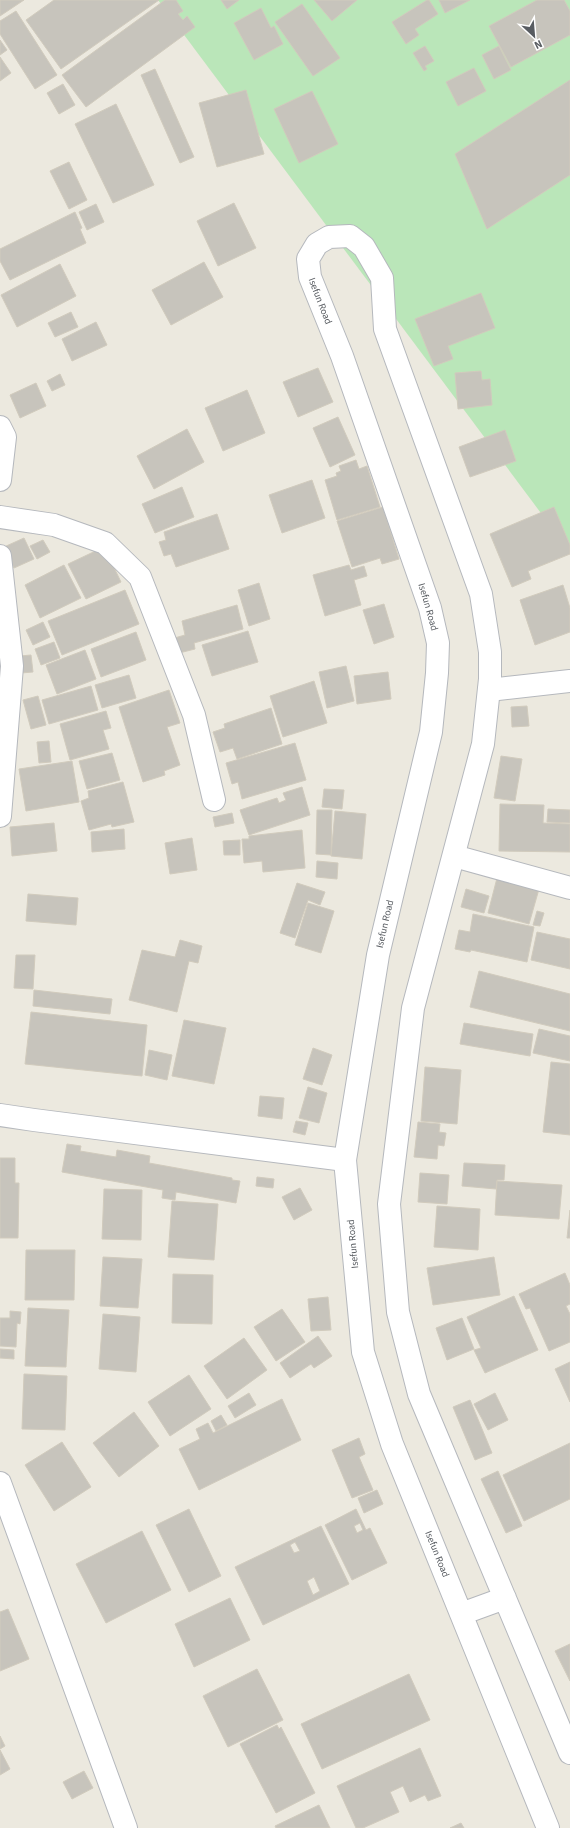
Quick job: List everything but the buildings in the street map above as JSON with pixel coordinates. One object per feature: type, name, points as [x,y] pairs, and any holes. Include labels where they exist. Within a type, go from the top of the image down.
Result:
[{"type":"street","name":"Isefun Road","points":[[548,1828],[392,1444],[363,1352],[345,1160],[378,955],[430,732],[437,674],[438,643],[430,608],[342,356],[310,277],[308,259],[317,244],[329,237],[350,236],[364,247],[382,278],[385,329],[481,594],[490,652],[489,690],[484,744],[413,1008],[389,1204],[398,1312],[419,1394],[570,1753]]},
{"type":"street","points":[[0,427],[6,437],[0,480]]},
{"type":"street","points":[[0,517],[54,525],[105,543],[140,577],[194,715],[214,800]]},
{"type":"street","points":[[0,556],[12,666],[0,816]]},
{"type":"street","points":[[489,690],[570,681]]},
{"type":"street","points":[[454,856],[570,888]]},
{"type":"street","points":[[1,1110],[34,1120],[345,1160]]},
{"type":"street","points":[[0,1483],[126,1828]]},
{"type":"street","points":[[461,1614],[505,1598]]},
{"type":"green space","points":[[158,0],[570,0],[570,552]]}]
